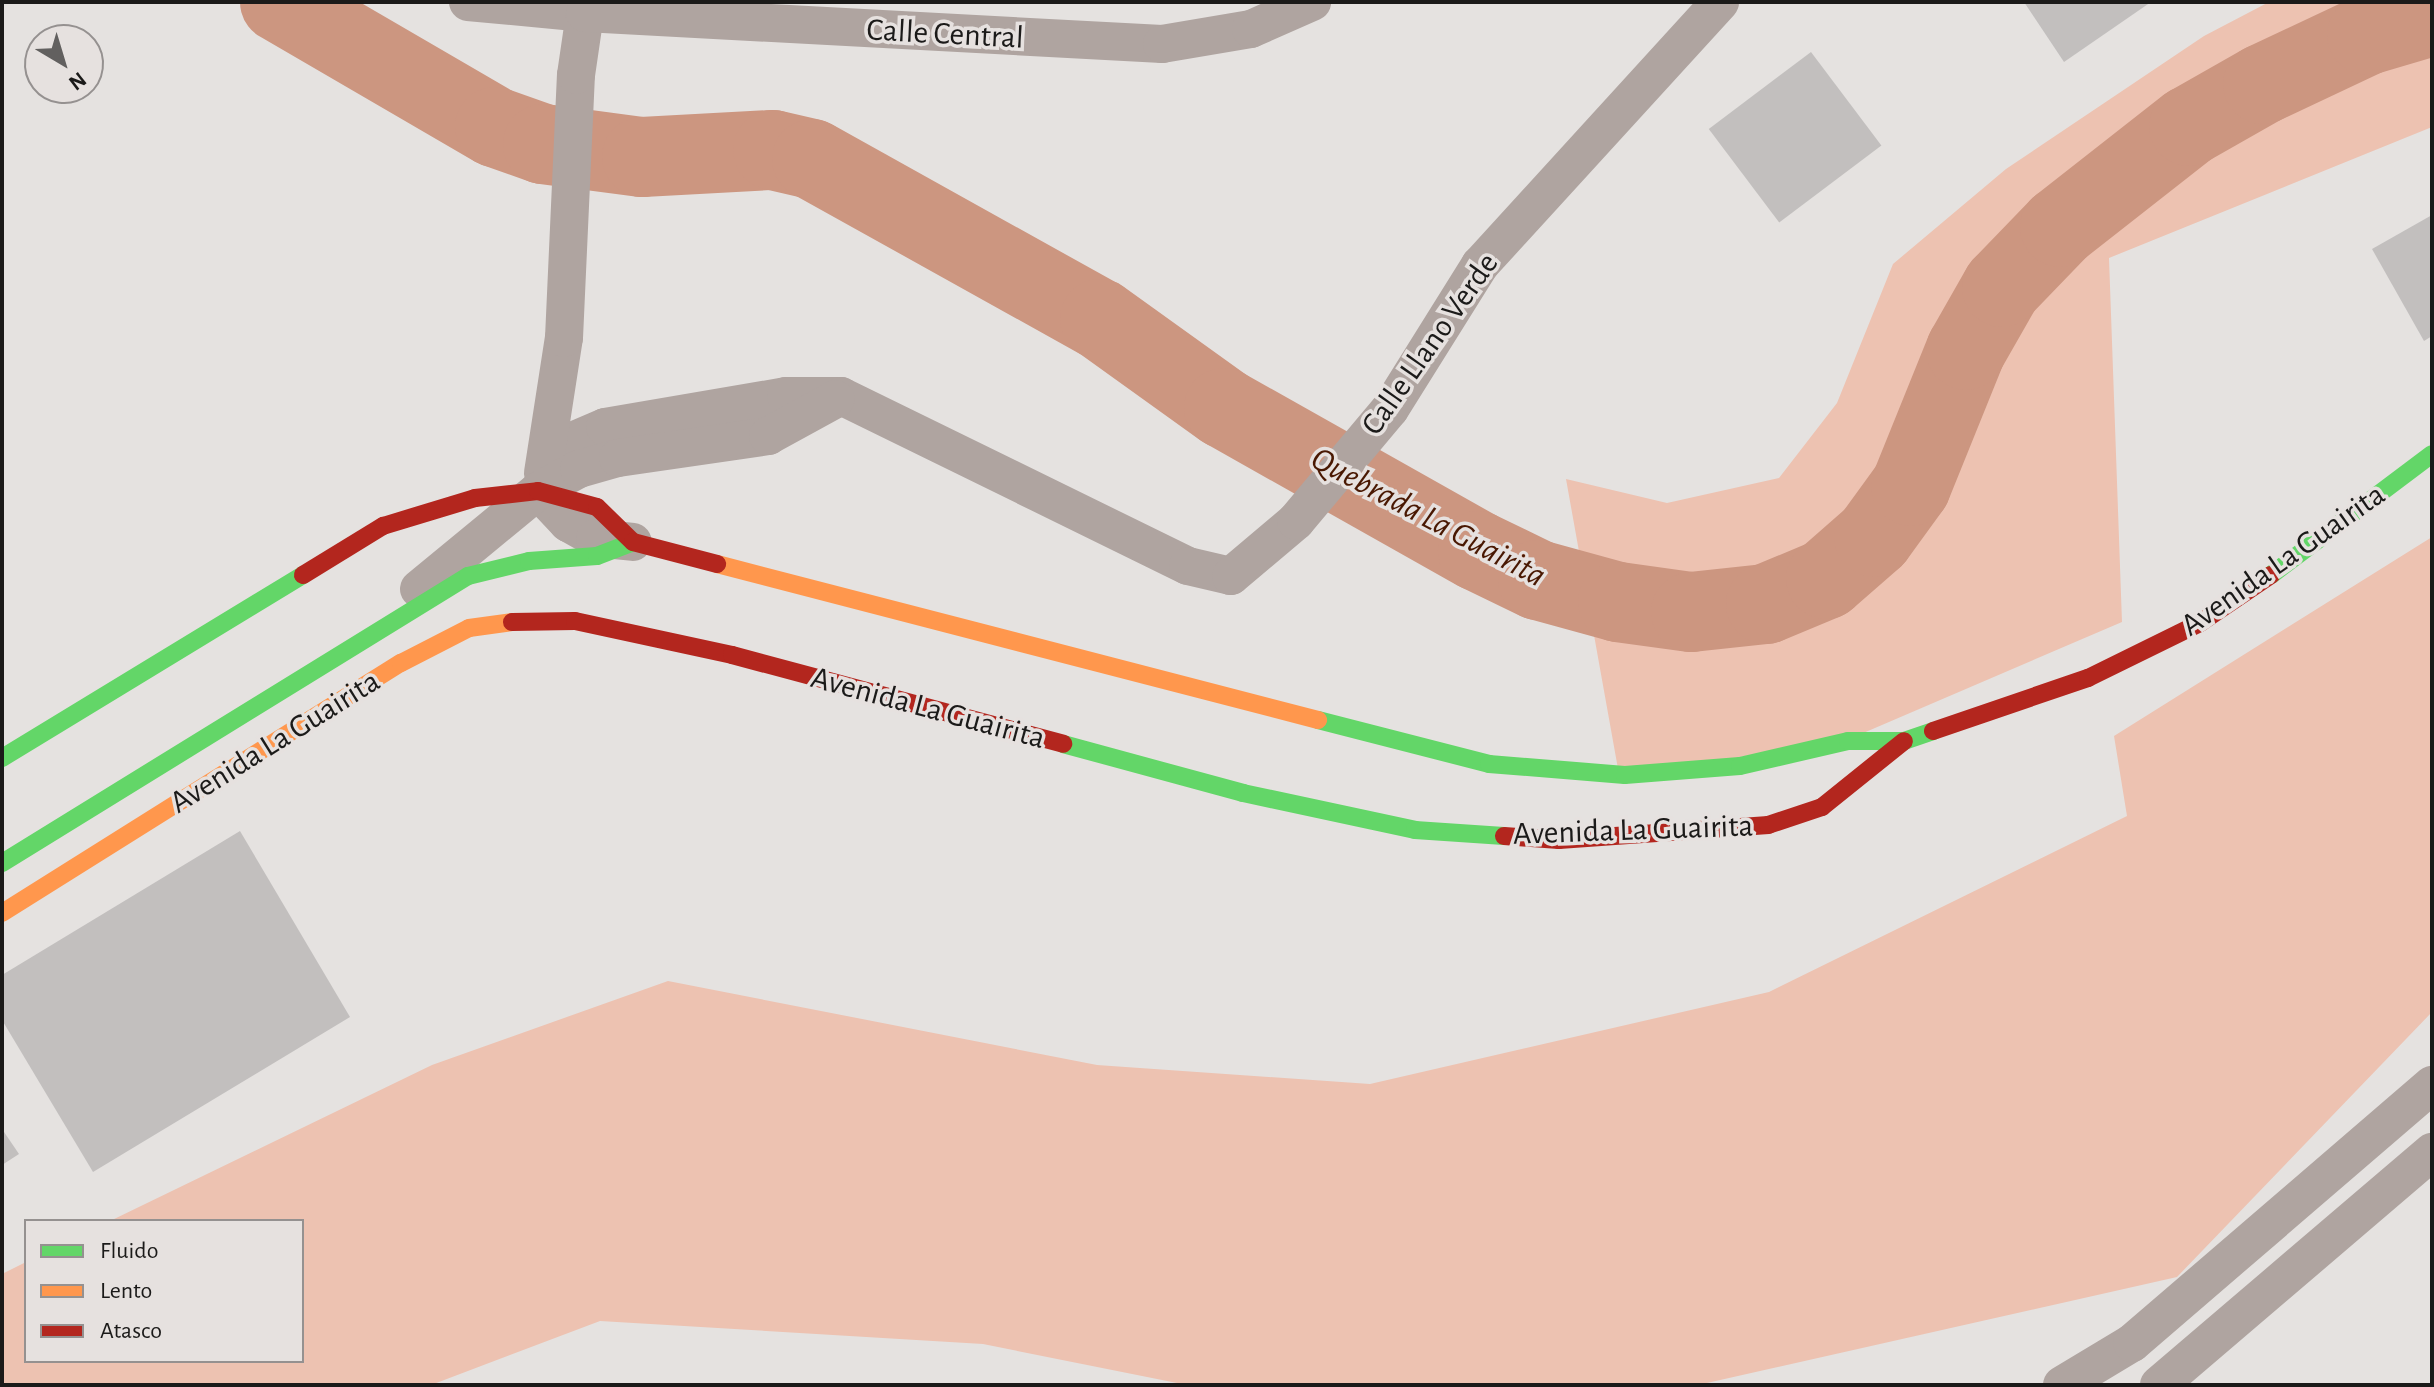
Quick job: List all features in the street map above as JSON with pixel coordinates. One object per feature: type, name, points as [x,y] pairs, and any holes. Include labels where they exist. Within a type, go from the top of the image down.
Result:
[{"type":"street","name":"Calle Central","points":[[468,2],[585,13],[1162,44],[1251,29],[1312,2]]},
{"type":"street","name":"Calle Llano Verde","points":[[549,451],[605,427],[771,398],[841,396],[1209,574],[1231,576],[1296,521],[1390,409],[1480,265],[1720,2]]},
{"type":"street","points":[[538,491],[549,451],[564,338],[576,75],[585,13]]},
{"type":"street","points":[[355,642],[538,491],[579,469],[618,458],[768,436],[841,396]]},
{"type":"street","name":"Avenida La Guairita","points":[[2,863],[355,642],[468,576],[529,561],[597,556],[633,542],[1489,764],[1625,775],[1682,773],[1740,766],[1848,741],[1904,741],[2088,678],[2200,623],[2313,547],[2432,454]]},
{"type":"street","points":[[538,491],[568,523],[595,538],[633,542]]},
{"type":"street","points":[[2,758],[383,526],[475,498],[538,491]]},
{"type":"street","name":"Avenida La Guairita","points":[[2,913],[401,663],[469,628],[520,621],[575,621],[732,655],[1243,793],[1415,830],[1559,840],[1768,825],[1822,807],[1904,741]]},
{"type":"street","points":[[2062,1385],[2132,1343],[2432,1085]]},
{"type":"street","points":[[2159,1385],[2432,1152]]},
{"type":"shaded area","points":[[2269,2],[2432,2],[2432,127],[2109,258],[2122,622],[1861,734],[1620,780],[1566,479],[1667,503],[1779,478],[1837,403],[1893,264],[2006,169],[2204,36]]},
{"type":"shaded area","points":[[2432,537],[2432,1012],[2177,1277],[1698,1385],[1187,1385],[983,1344],[600,1321],[431,1385],[2,1385],[2,1274],[24,1263],[24,1363],[304,1363],[304,1219],[114,1219],[432,1065],[668,981],[1097,1065],[1370,1084],[1769,992],[2127,816],[2114,736]]},
{"type":"building","points":[[2024,2],[2151,2],[2064,62]]},
{"type":"building","points":[[1811,52],[1881,145],[1779,222],[1709,129]]},
{"type":"building","points":[[2432,215],[2432,336],[2424,341],[2372,249]]},
{"type":"building","points":[[240,831],[350,1017],[93,1172],[2,1020],[2,975]]},
{"type":"building","points":[[2,1129],[19,1154],[2,1165]]},
{"type":"waterway","name":"Quebrada La Guairita","points":[[280,2],[495,127],[543,144],[642,157],[773,150],[812,159],[1100,319],[1224,408],[1478,551],[1538,580],[1618,602],[1691,612],[1766,604],[1826,579],[1874,537],[1911,486],[1966,350],[2002,287],[2060,227],[2189,126],[2263,84],[2367,35],[2432,16]]},
{"type":"traffic: fast","points":[[2271,575],[2432,454]]},
{"type":"traffic: fast","points":[[2,863],[468,576],[529,561],[597,556],[633,542]]},
{"type":"traffic: fast","points":[[2,758],[303,575]]},
{"type":"traffic: fast","points":[[1318,720],[1489,764],[1625,775],[1740,766],[1848,741],[1904,741],[1933,731]]},
{"type":"traffic: fast","points":[[1063,744],[1243,793],[1415,830],[1504,836]]},
{"type":"traffic: slow","points":[[717,564],[1318,720]]},
{"type":"traffic: slow","points":[[2,913],[401,663],[469,628],[512,622]]},
{"type":"traffic: jam","points":[[303,575],[383,526],[475,498],[538,491],[597,507],[633,542],[717,564]]},
{"type":"traffic: jam","points":[[1933,731],[2088,678],[2200,623],[2271,575]]},
{"type":"traffic: jam","points":[[512,622],[575,621],[732,655],[1063,744]]},
{"type":"traffic: jam","points":[[1504,836],[1559,840],[1768,825],[1822,807],[1904,741]]}]
